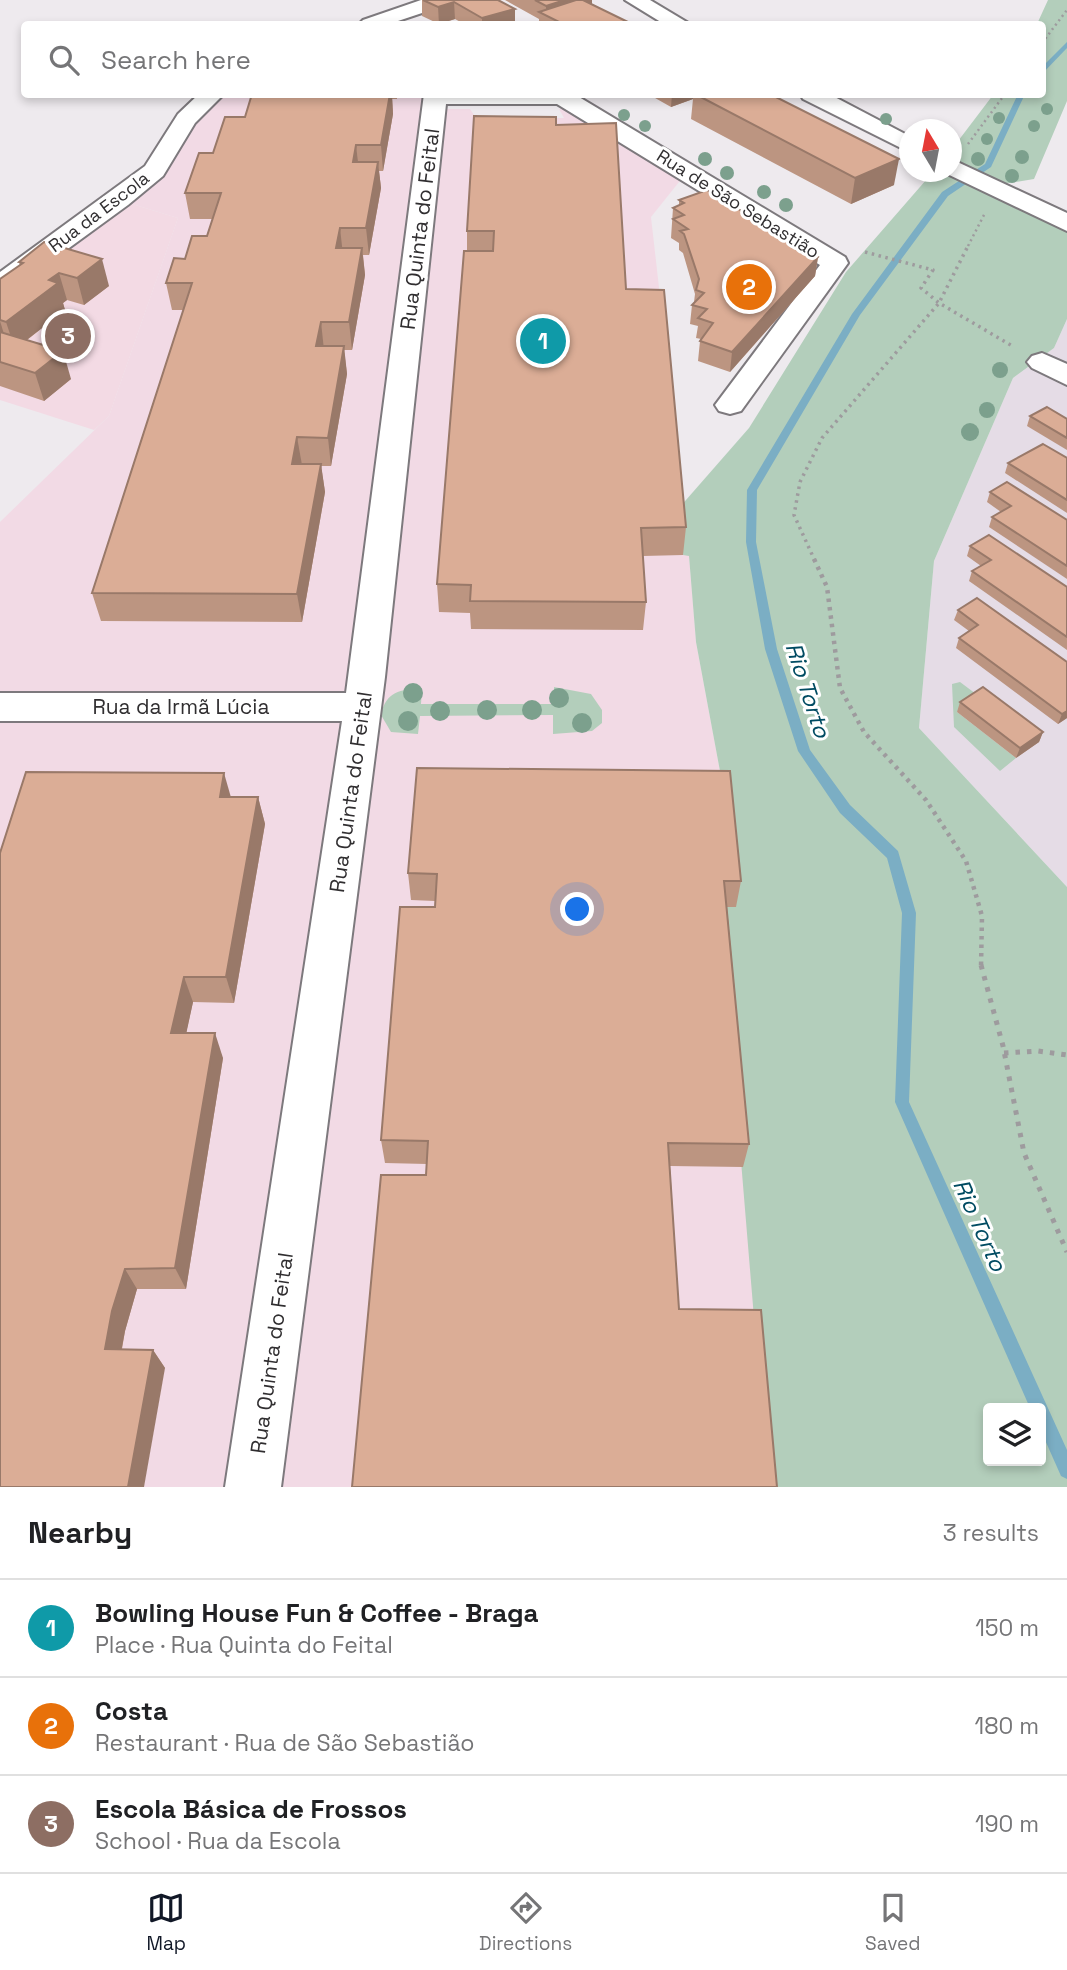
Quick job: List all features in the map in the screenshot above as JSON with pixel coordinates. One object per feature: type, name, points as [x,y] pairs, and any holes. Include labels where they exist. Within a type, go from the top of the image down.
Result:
[{"type":"street","points":[[382,21],[442,0]]},
{"type":"street","points":[[635,0],[674,21]]},
{"type":"street","name":"Rua da Escola","points":[[0,285],[119,200],[153,171],[186,119],[209,98]]},
{"type":"street","name":"Rua Quinta do Feital","points":[[253,1487],[363,707],[436,98]]},
{"type":"street","name":"Rua de São Sebastião","points":[[563,98],[835,263],[730,405]]},
{"type":"street","points":[[819,98],[899,140]]},
{"type":"street","points":[[962,162],[989,196],[1067,223]]},
{"type":"street","name":"Rua da Irmã Lúcia","points":[[0,708],[363,707]]},
{"type":"path","points":[[1046,39],[1067,10]]},
{"type":"path","points":[[962,152],[1002,98]]},
{"type":"path","points":[[989,196],[939,303],[822,438],[800,482],[794,515],[827,587],[840,688],[864,732],[926,800],[966,861],[982,915],[981,971],[1004,1054],[1024,1153],[1067,1252]]},
{"type":"path","points":[[862,251],[933,270],[920,288],[939,303],[1055,369]]},
{"type":"path","points":[[1004,1054],[1038,1051],[1067,1055]]},
{"type":"shaded area","points":[[210,98],[436,98],[434,109],[470,109],[476,118],[564,118],[559,109],[584,110],[687,172],[651,217],[668,367],[684,555],[689,555],[696,642],[725,798],[743,1167],[768,1487],[0,1487],[0,522],[109,416],[178,218],[119,200]]},
{"type":"shaded area","points":[[119,200],[178,218],[109,416],[94,430],[0,400],[0,286]]},
{"type":"shaded area","points":[[1067,319],[1067,887],[919,728],[934,561],[1013,378],[1054,348]]},
{"type":"green space","points":[[1048,0],[1067,0],[1067,101],[1034,179],[991,186],[1067,223],[1067,319],[1054,348],[1013,378],[934,561],[919,728],[1067,887],[1067,1487],[768,1487],[720,907],[725,798],[696,642],[689,556],[683,555],[679,508],[749,428],[846,272],[924,182],[962,182],[962,136],[991,98],[1046,98],[1046,21],[1038,21]]},
{"type":"green space","points":[[960,682],[980,697],[957,712],[1016,758],[1000,771],[954,727],[952,684]]},
{"type":"green space","points":[[554,687],[591,694],[602,710],[602,723],[592,731],[553,734],[553,715],[420,716],[418,734],[391,732],[381,715],[390,696],[407,690],[422,688],[421,704],[554,704]]},
{"type":"building","points":[[423,0],[498,0],[515,9],[482,18],[454,2],[438,7]]},
{"type":"building","points":[[535,0],[565,0],[546,6]]},
{"type":"building","points":[[583,0],[626,21],[557,21],[539,12]]},
{"type":"building","points":[[251,98],[389,98],[381,145],[356,145],[353,162],[378,162],[366,228],[340,228],[336,248],[362,248],[349,322],[321,322],[316,346],[344,346],[328,438],[297,437],[292,464],[321,464],[297,594],[92,593],[192,283],[166,283],[174,258],[185,259],[192,236],[207,236],[221,193],[185,193],[199,153],[213,153],[225,117],[245,117]]},
{"type":"building","points":[[703,98],[778,98],[899,159],[855,178]]},
{"type":"building","points":[[474,116],[556,117],[556,125],[616,123],[626,289],[664,290],[686,527],[641,528],[646,602],[470,601],[471,585],[437,584],[464,251],[493,251],[494,231],[467,231]]},
{"type":"building","points":[[707,190],[818,257],[732,352],[700,341],[713,323],[698,318],[707,309],[692,305],[704,293],[696,290],[699,279],[684,234],[680,231],[688,229],[673,219],[684,215],[673,208],[684,203],[679,200]]},
{"type":"building","points":[[44,242],[102,259],[77,278],[59,273],[49,280],[58,283],[6,322],[0,320],[0,279],[23,263],[19,262]]},
{"type":"building","points":[[0,332],[63,351],[35,373],[0,362]]},
{"type":"building","points":[[1047,407],[1067,419],[1067,438],[1030,416]]},
{"type":"building","points":[[1043,444],[1067,458],[1067,500],[1008,463]]},
{"type":"building","points":[[1007,482],[1067,520],[1067,566],[992,517],[1011,506],[990,492]]},
{"type":"building","points":[[989,535],[1067,587],[1067,637],[972,571],[991,560],[970,546]]},
{"type":"building","points":[[977,598],[1067,662],[1067,711],[1062,714],[959,638],[978,625],[958,610]]},
{"type":"building","points":[[983,687],[1043,732],[1020,748],[960,702]]},
{"type":"building","points":[[417,768],[730,771],[741,881],[724,881],[749,1144],[668,1143],[679,1309],[761,1310],[777,1487],[352,1487],[381,1175],[426,1175],[428,1141],[381,1140],[400,907],[435,907],[437,874],[408,873]]},
{"type":"building","points":[[26,772],[224,773],[220,797],[258,797],[226,977],[184,977],[171,1033],[215,1033],[175,1268],[125,1269],[112,1311],[105,1349],[153,1350],[128,1487],[0,1487],[0,853]]},
{"type":"waterway","name":"Rio Torto","points":[[1046,68],[1067,44]]},
{"type":"waterway","name":"Rio Torto","points":[[1020,98],[988,165],[945,194],[856,314],[752,490],[751,542],[771,649],[804,751],[845,809],[893,855],[909,913],[902,1102],[1037,1403]]},
{"type":"waterway","name":"Rio Torto","points":[[1046,1423],[1067,1470]]},
{"type":"place","name":"Costa","points":[[749,287]]},
{"type":"place","name":"Escola Básica de Frossos","points":[[68,336]]},
{"type":"place","name":"Bowling House Fun & Coffee - Braga","points":[[543,341]]}]
